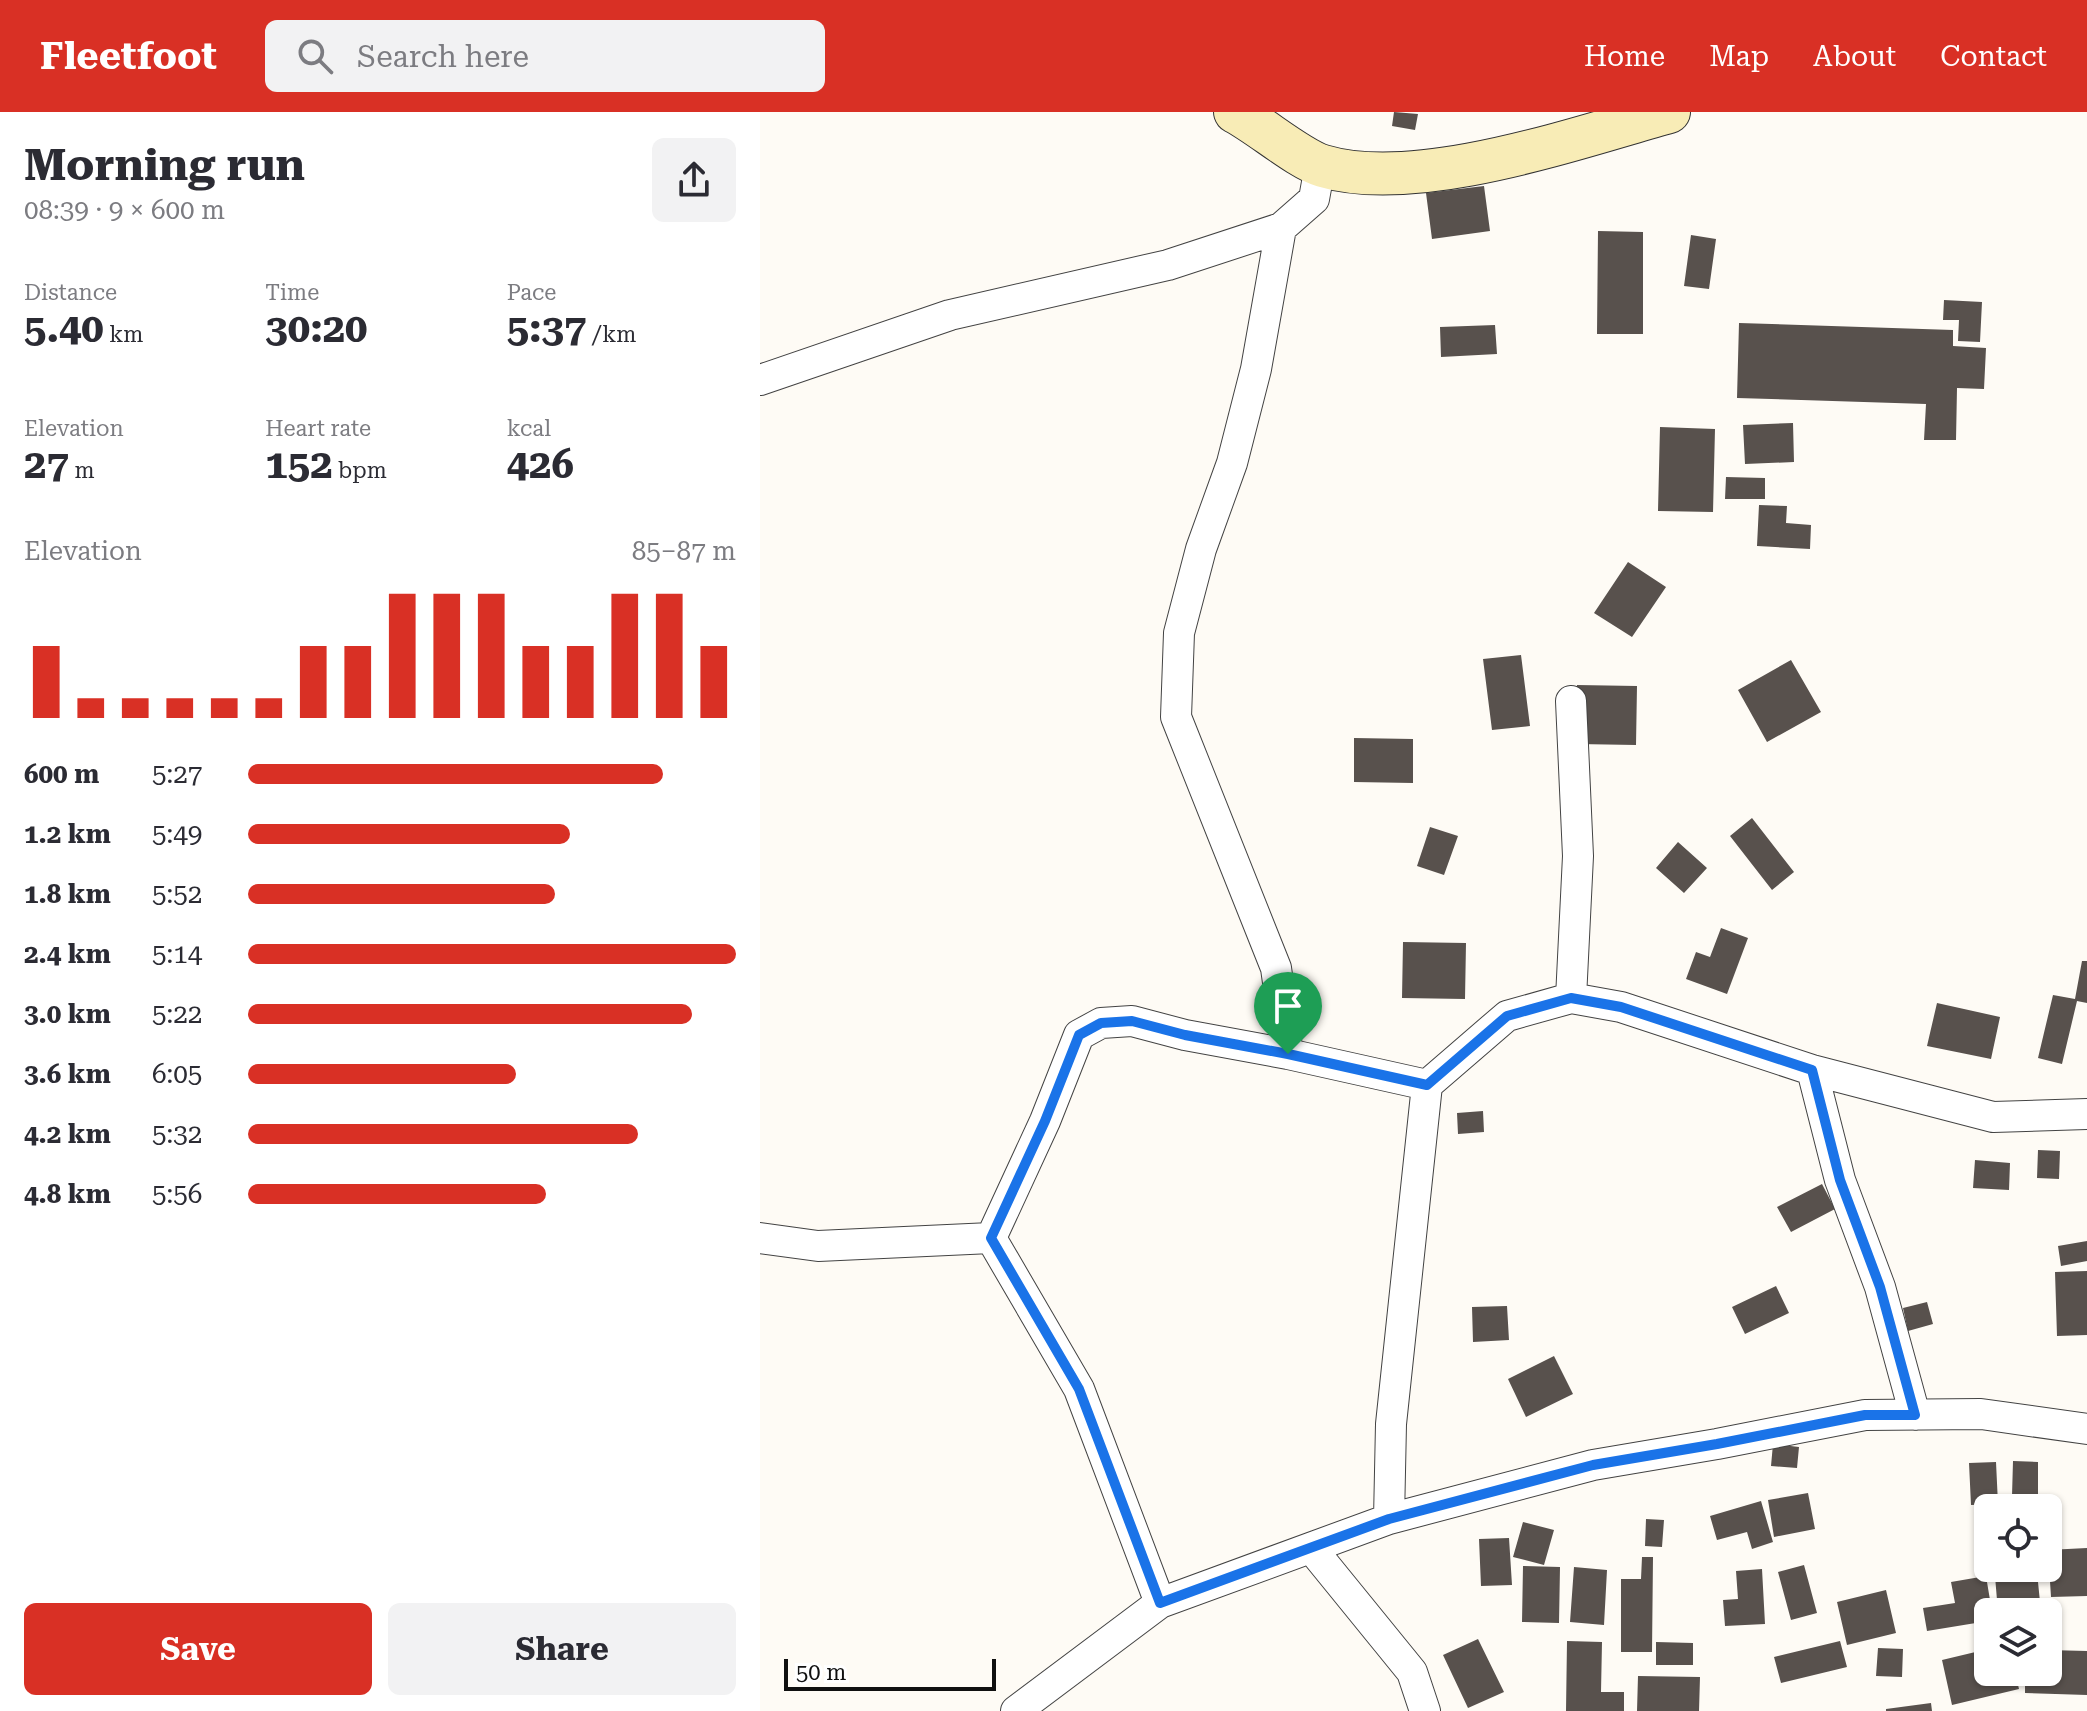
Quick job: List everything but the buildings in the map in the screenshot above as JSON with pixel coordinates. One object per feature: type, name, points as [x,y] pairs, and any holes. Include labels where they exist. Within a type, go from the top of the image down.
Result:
[{"type":"street","points":[[1235,112],[1320,166],[1367,175],[1499,159],[1669,112]]},
{"type":"street","points":[[760,380],[950,315],[1168,265],[1281,228],[1314,199],[1320,166]]},
{"type":"street","points":[[1281,228],[1253,382],[1232,463],[1201,549],[1179,633],[1176,717],[1276,968],[1288,1054]]},
{"type":"street","points":[[1571,701],[1578,856],[1571,998]]},
{"type":"street","points":[[1389,1519],[1391,1424],[1427,1085],[1507,1016],[1571,998],[1621,1007],[1812,1070],[1993,1117],[2087,1114]]},
{"type":"street","points":[[991,1238],[1045,1121],[1079,1035],[1101,1023],[1132,1021],[1185,1035],[1427,1085]]},
{"type":"street","points":[[1812,1070],[1840,1180],[1880,1287],[1915,1415]]},
{"type":"street","points":[[760,1238],[818,1246],[991,1238]]},
{"type":"street","points":[[991,1238],[1079,1389],[1160,1603]]},
{"type":"street","points":[[1016,1711],[1160,1603],[1389,1519],[1593,1465],[1865,1415],[1981,1414],[2087,1429]]},
{"type":"street","points":[[1312,1549],[1412,1672],[1425,1711]]},
{"type":"route","points":[[1571,998],[1621,1007],[1812,1070],[1840,1180],[1880,1287],[1915,1415],[1865,1415],[1593,1465],[1389,1519],[1160,1603],[1079,1389],[991,1238],[1045,1121],[1079,1035],[1101,1023],[1132,1021],[1185,1035],[1288,1054],[1427,1085],[1507,1016],[1571,998]]}]
